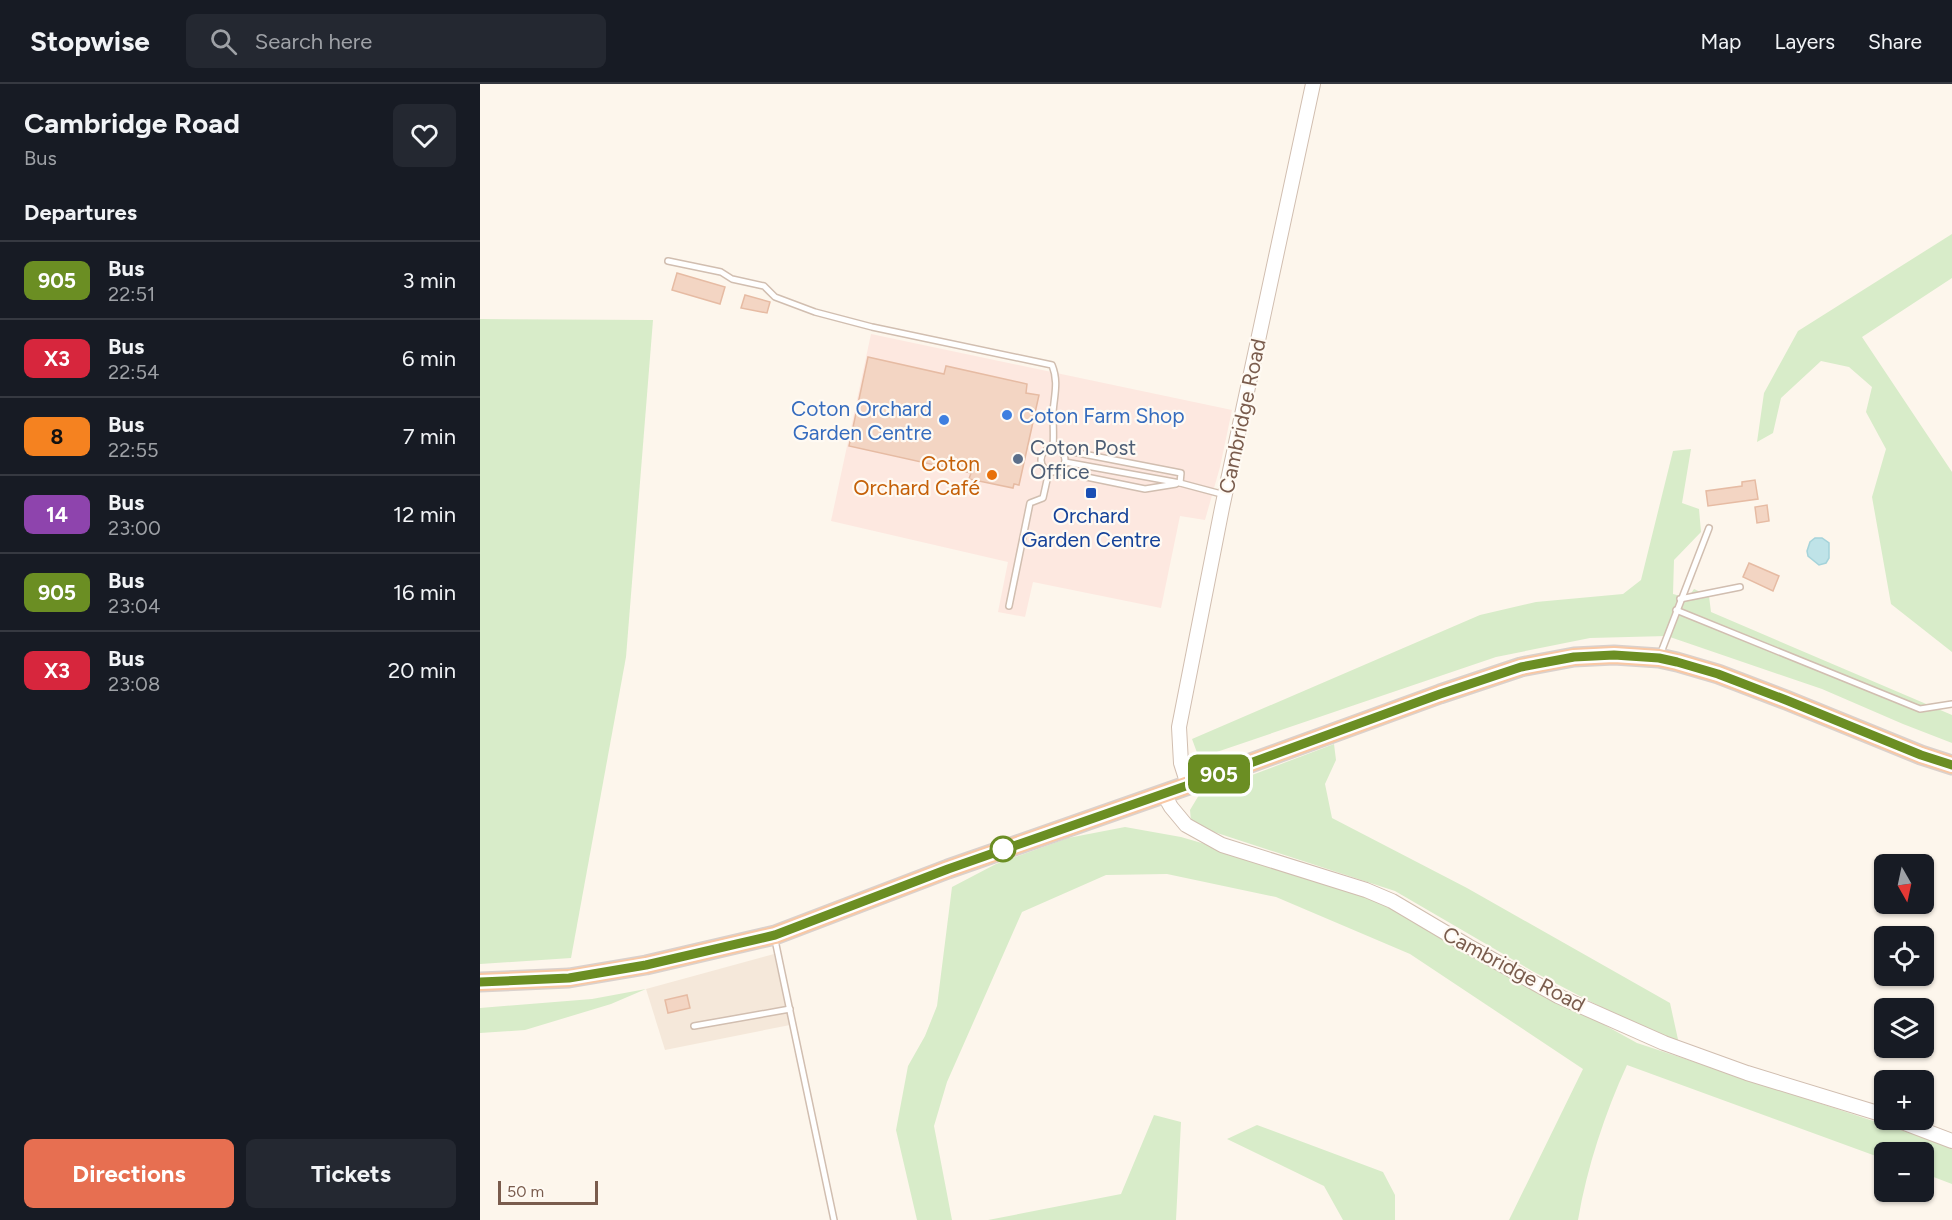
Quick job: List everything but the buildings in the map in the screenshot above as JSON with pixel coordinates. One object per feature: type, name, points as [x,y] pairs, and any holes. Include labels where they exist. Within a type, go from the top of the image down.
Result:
[{"type":"highway","points":[[480,982],[569,978],[646,965],[775,935],[948,869],[1440,694],[1521,667],[1574,657],[1604,655],[1659,658],[1718,674],[1921,755],[1952,765]]},
{"type":"street","name":"Cambridge Road","points":[[1188,785],[1181,763],[1179,726],[1225,495],[1312,84]]},
{"type":"street","name":"Cambridge Road","points":[[1163,793],[1186,825],[1222,845],[1366,890],[1392,901],[1558,996],[1622,1025],[1747,1073],[1874,1112]]},
{"type":"street","points":[[1923,1130],[1952,1141]]},
{"type":"lane","points":[[668,261],[721,272],[732,279],[764,286],[775,297],[827,315],[872,327],[1052,365],[1057,376],[1057,397],[1053,411],[1053,448]]},
{"type":"lane","points":[[1053,448],[1063,454],[1073,452],[1181,473],[1180,483],[1145,489],[1049,471],[1043,467],[1041,456],[1046,450],[1053,448]]},
{"type":"lane","points":[[1063,454],[1065,462]]},
{"type":"lane","points":[[1065,462],[1180,483],[1225,495]]},
{"type":"lane","points":[[1057,471],[1065,462]]},
{"type":"lane","points":[[1009,606],[1030,503],[1043,498],[1049,471]]},
{"type":"lane","points":[[1659,658],[1709,528]]},
{"type":"lane","points":[[1680,599],[1740,587]]},
{"type":"lane","points":[[1676,610],[1920,709],[1952,704]]},
{"type":"lane","points":[[775,935],[834,1220]]},
{"type":"lane","points":[[694,1026],[790,1009]]},
{"type":"shaded area","points":[[871,334],[1232,410],[1220,467],[1205,520],[1180,516],[1161,608],[1033,582],[1025,617],[998,612],[1008,562],[831,521]]},
{"type":"shaded area","points":[[774,954],[790,1025],[665,1050],[646,989]]},
{"type":"green space","points":[[1952,234],[1952,278],[1862,337],[1952,472],[1952,652],[1891,604],[1872,497],[1886,449],[1866,412],[1872,387],[1849,367],[1821,361],[1781,398],[1773,433],[1757,442],[1764,393],[1798,331]]},
{"type":"green space","points":[[480,319],[653,320],[626,657],[571,958],[480,964]]},
{"type":"green space","points":[[1691,449],[1682,503],[1699,509],[1701,532],[1674,560],[1673,594],[1688,598],[1694,589],[1709,596],[1711,612],[1952,715],[1952,743],[1822,689],[1667,636],[1590,638],[1496,657],[1199,758],[1192,739],[1480,615],[1536,602],[1623,594],[1641,580],[1673,451]]},
{"type":"green space","points":[[1334,744],[1336,760],[1325,784],[1332,818],[1467,888],[1670,1003],[1679,1044],[1664,1040],[1534,972],[1395,891],[1214,832],[1191,821],[1190,810],[1199,795]]},
{"type":"green space","points":[[1125,827],[1181,837],[1312,875],[1387,901],[1637,1043],[1874,1121],[1874,1130],[1901,1130],[1952,1147],[1952,1184],[1934,1177],[1934,1142],[1874,1142],[1874,1155],[1627,1065],[1598,1141],[1586,1180],[1578,1220],[1509,1220],[1583,1069],[1410,954],[1276,897],[1167,874],[1106,875],[1022,912],[947,1082],[934,1126],[952,1220],[917,1220],[896,1130],[908,1066],[925,1036],[937,1006],[952,887],[996,864],[1068,838]]},
{"type":"green space","points":[[646,989],[611,1004],[525,1030],[480,1033],[480,1008],[592,999]]},
{"type":"green space","points":[[1154,1115],[1181,1122],[1176,1220],[988,1220],[1121,1194]]},
{"type":"green space","points":[[1257,1125],[1383,1172],[1395,1195],[1395,1220],[1343,1220],[1324,1186],[1227,1139]]},
{"type":"water","points":[[1815,538],[1822,538],[1829,543],[1829,558],[1826,563],[1819,565],[1808,556],[1810,542]]},
{"type":"bus line","name":"905","points":[[480,982],[569,978],[646,965],[775,935],[948,869],[1440,694],[1521,667],[1574,657],[1614,655],[1659,658],[1677,662],[1718,674],[1921,755],[1952,765]]},
{"type":"place","name":"Coton Farm Shop","points":[[1007,415]]},
{"type":"place","name":"Coton Orchard Garden Centre","points":[[944,420]]},
{"type":"place","name":"Coton Post Office","points":[[1018,459]]},
{"type":"place","name":"Coton Orchard Café","points":[[992,475]]},
{"type":"place","name":"Orchard Garden Centre","points":[[1091,493]]}]
